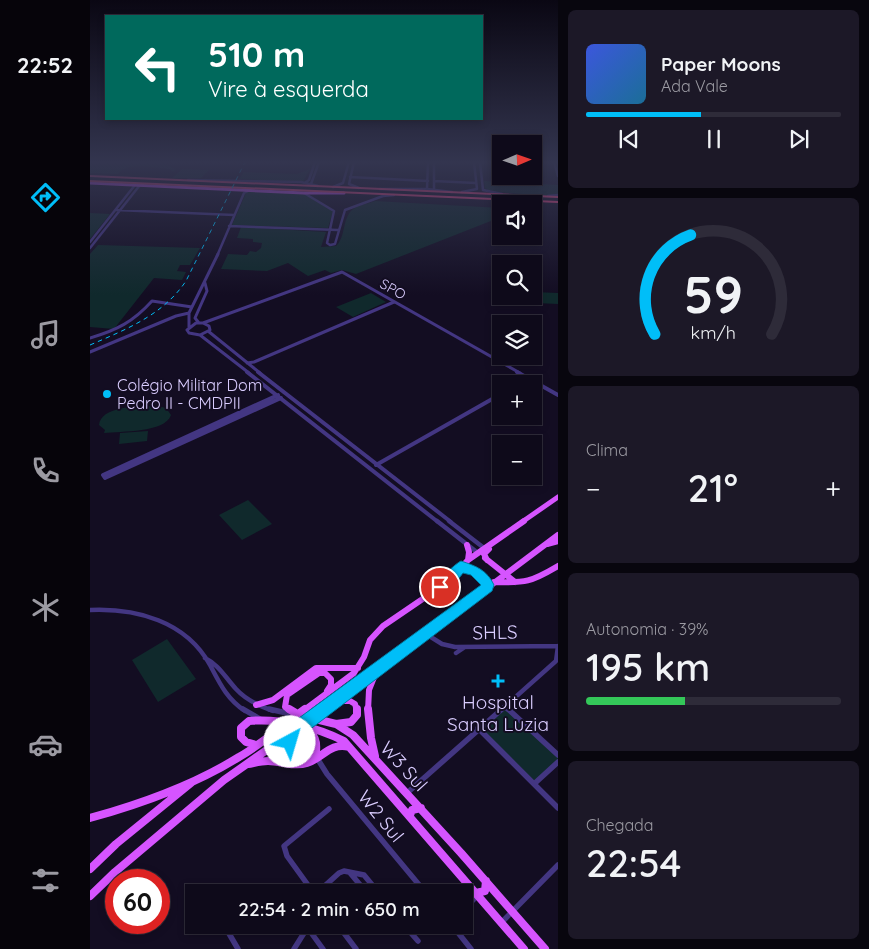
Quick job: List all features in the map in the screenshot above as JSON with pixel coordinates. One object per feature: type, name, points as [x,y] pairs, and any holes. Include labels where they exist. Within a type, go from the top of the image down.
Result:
[{"type":"main road","points":[[90,818],[128,807],[195,780],[240,756],[259,743],[354,673],[373,635],[386,624],[449,581],[461,566],[484,548],[558,497]]},
{"type":"main road","points":[[487,560],[484,555],[485,552],[517,529],[526,519]]},
{"type":"main road","points":[[90,896],[245,764],[330,706],[558,535]]},
{"type":"main road","points":[[545,544],[558,541]]},
{"type":"main road","points":[[467,545],[469,552],[468,560]]},
{"type":"main road","points":[[478,553],[516,583]]},
{"type":"main road","points":[[461,566],[481,576],[486,581],[487,587]]},
{"type":"main road","points":[[494,582],[516,583],[534,580],[558,566]]},
{"type":"main road","points":[[377,761],[370,737],[369,683],[381,667]]},
{"type":"main road","points":[[256,705],[273,700],[316,668],[358,668]]},
{"type":"main road","points":[[299,715],[285,707],[287,695],[312,677],[323,672],[330,677],[331,685],[318,700]]},
{"type":"main road","points":[[330,706],[346,699],[353,702],[357,708],[357,715],[354,720],[346,724],[336,724]]},
{"type":"main road","name":"W3 Sul","points":[[299,715],[336,724],[353,735],[421,808],[545,949]]},
{"type":"main road","points":[[259,743],[244,740],[240,734],[241,728],[248,722],[264,721]]},
{"type":"main road","name":"W3 Sul","points":[[264,721],[334,735],[344,740],[524,949]]},
{"type":"main road","points":[[295,731],[290,742],[291,752],[299,757],[307,757],[316,750],[317,741],[312,733],[304,728]]},
{"type":"main road","points":[[245,764],[268,762],[302,764],[338,745],[346,746],[353,750]]},
{"type":"main road","points":[[90,868],[116,844],[195,780]]},
{"type":"main road","points":[[410,815],[412,810],[421,808]]},
{"type":"main road","points":[[477,894],[485,891],[486,881]]},
{"type":"main road","points":[[90,891],[103,883]]},
{"type":"street","points":[[90,248],[119,206]]},
{"type":"street","points":[[90,242],[123,206]]},
{"type":"street","points":[[238,206],[205,282],[189,313],[189,327],[187,330],[189,333],[200,335],[478,553]]},
{"type":"street","points":[[326,206],[334,211],[326,243],[332,245],[335,244],[345,210],[355,206]]},
{"type":"street","points":[[116,210],[234,215]]},
{"type":"street","points":[[229,226],[324,231],[338,230]]},
{"type":"street","name":"SPO","points":[[209,324],[340,272],[524,375]]},
{"type":"street","points":[[201,323],[195,318],[206,293],[205,282]]},
{"type":"street","points":[[199,293],[206,293]]},
{"type":"street","points":[[90,338],[111,332],[136,318],[150,301],[164,301],[192,307]]},
{"type":"street","points":[[246,363],[254,362],[394,302]]},
{"type":"street","points":[[90,352],[176,316],[189,313]]},
{"type":"street","points":[[189,327],[201,323],[209,324],[210,328],[208,331],[200,335]]},
{"type":"street","points":[[208,331],[233,353],[484,548]]},
{"type":"street","points":[[227,356],[233,353]]},
{"type":"street","points":[[252,367],[254,362]]},
{"type":"street","name":"SPO","points":[[542,386],[558,395]]},
{"type":"street","points":[[112,473],[232,418],[263,406],[278,395],[281,390]]},
{"type":"street","points":[[232,418],[278,395]]},
{"type":"street","points":[[376,465],[492,399]]},
{"type":"street","points":[[258,404],[263,406]]},
{"type":"street","points":[[299,412],[305,409]]},
{"type":"street","points":[[343,447],[345,444],[350,444]]},
{"type":"street","points":[[387,482],[393,477]]},
{"type":"street","points":[[410,500],[416,499],[417,496]]},
{"type":"street","name":"W3 Sul","points":[[90,610],[114,608],[152,616],[170,625],[223,672],[241,694],[256,705],[270,710],[299,715]]},
{"type":"street","name":"SHLS","points":[[428,632],[440,642],[450,646],[558,646],[556,657]]},
{"type":"street","points":[[407,793],[478,728],[556,661],[552,646]]},
{"type":"street","points":[[456,653],[465,647]]},
{"type":"street","name":"W3 Sul","points":[[205,658],[221,688],[236,705],[264,721]]},
{"type":"street","points":[[504,707],[515,714],[558,755]]},
{"type":"street","points":[[478,728],[558,808]]},
{"type":"street","name":"W2 Sul","points":[[316,758],[327,774],[418,884]]},
{"type":"street","points":[[534,784],[558,762]]},
{"type":"street","points":[[307,884],[288,858],[284,849],[285,844],[329,809]]},
{"type":"street","points":[[502,923],[558,864]]},
{"type":"street","points":[[327,884],[342,871],[366,876],[372,884]]},
{"type":"street","points":[[354,874],[361,884]]},
{"type":"street","points":[[473,899],[477,894]]},
{"type":"street","points":[[229,934],[238,949]]},
{"type":"street","points":[[294,949],[303,934]]},
{"type":"street","points":[[313,934],[322,949]]},
{"type":"street","points":[[345,934],[356,949]]},
{"type":"street","points":[[412,934],[418,941]]},
{"type":"street","points":[[459,934],[471,949]]},
{"type":"green space","points":[[240,206],[325,206],[333,211],[328,228],[232,225]]},
{"type":"green space","points":[[359,206],[492,208],[492,221],[356,274],[342,270],[331,273],[325,270],[308,276],[288,263],[267,271],[221,269],[228,254],[247,255],[250,251],[256,252],[261,248],[262,243],[253,242],[253,239],[237,238],[241,227],[326,232],[321,247],[336,246],[352,210]]},
{"type":"green space","points":[[90,213],[110,214],[90,239]]},
{"type":"green space","points":[[98,245],[200,248],[190,265],[180,265],[177,271],[186,272],[182,280],[154,278],[114,329],[90,327],[90,254]]},
{"type":"green space","points":[[542,292],[558,293],[558,304],[542,303]]},
{"type":"green space","points":[[371,293],[386,302],[353,317],[336,307]]},
{"type":"green space","points":[[158,406],[166,408],[171,415],[167,421],[152,428],[104,433],[105,430],[99,425],[101,418],[115,410]]},
{"type":"green space","points":[[148,431],[147,441],[119,444],[120,433]]},
{"type":"green space","points":[[248,500],[272,524],[242,540],[219,515]]},
{"type":"green space","points":[[167,639],[196,679],[158,702],[132,660]]},
{"type":"green space","points":[[504,707],[558,755],[558,762],[534,784],[478,728]]},
{"type":"railway","points":[[90,345],[143,320],[177,293],[186,281],[223,206]]},
{"type":"place","name":"Colégio Militar Dom Pedro II - CMDPII","points":[[107,394]]},
{"type":"place","name":"Hospital Santa Luzia","points":[[498,681]]},
{"type":"route","points":[[290,742],[294,732],[487,587],[487,583],[476,572],[461,566],[449,581],[440,587]]}]
